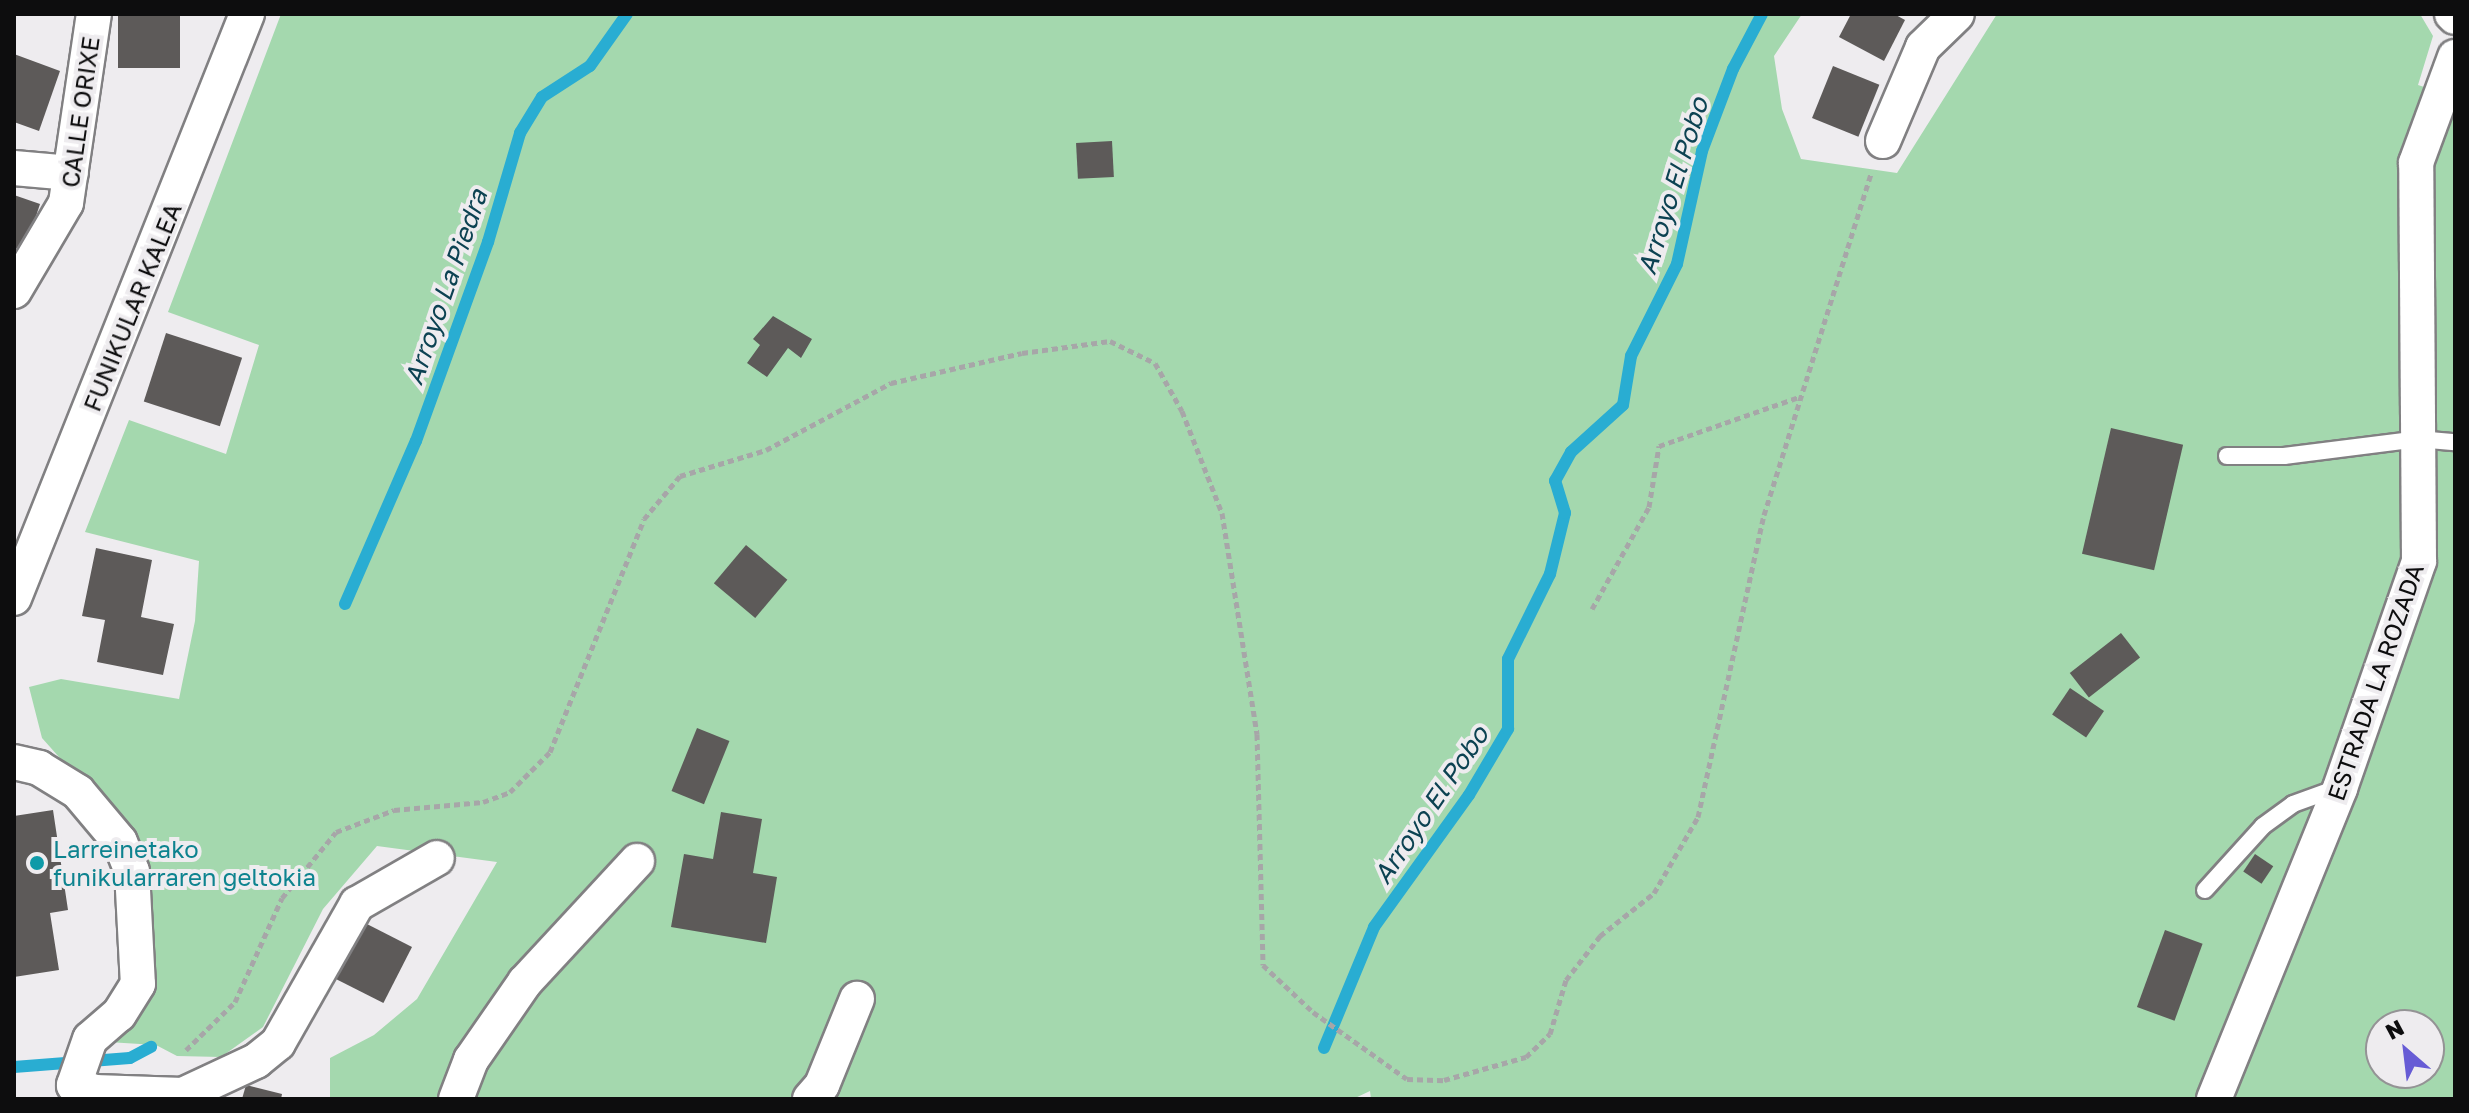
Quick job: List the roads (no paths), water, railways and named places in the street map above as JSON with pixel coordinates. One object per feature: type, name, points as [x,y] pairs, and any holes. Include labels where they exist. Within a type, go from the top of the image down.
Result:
[{"type":"street","name":"CALLE ORIXE","points":[[14,291],[66,203],[94,14]]},
{"type":"street","name":"FUNIKULAR KALEA","points":[[14,598],[247,14]]},
{"type":"street","points":[[1883,141],[1923,47],[1957,14]]},
{"type":"street","name":"ESTRADA LA ROZADA","points":[[2214,1099],[2340,788],[2419,561],[2416,163],[2455,57]]},
{"type":"street","points":[[14,168],[71,173]]},
{"type":"street","points":[[14,762],[39,768],[78,792],[120,842],[132,871],[138,984],[119,1014],[90,1039],[74,1085],[120,1096],[183,1095],[231,1076],[278,1043],[357,904],[437,858]]},
{"type":"street","points":[[456,1099],[471,1060],[525,982],[637,861]]},
{"type":"street","points":[[810,1099],[822,1085],[857,999]]},
{"type":"lane","points":[[2227,456],[2284,456],[2418,439],[2455,442]]},
{"type":"lane","points":[[2205,890],[2263,826],[2293,804],[2340,788]]},
{"type":"waterway","name":"Arroyo La Piedra","points":[[345,604],[416,441],[488,242],[520,133],[542,97],[590,66],[627,14]]},
{"type":"waterway","name":"Arroyo El Pobo","points":[[1324,1048],[1374,927],[1469,795],[1508,729],[1508,659],[1550,574],[1565,513],[1555,481],[1571,452],[1623,405],[1631,356],[1677,264],[1702,151],[1733,69],[1762,14]]},
{"type":"waterway","name":"Arroyo La Piedra","points":[[14,1067],[130,1058],[151,1047]]},
{"type":"place","name":"Larreinetako funikularraren geltokia","points":[[37,863]]}]
